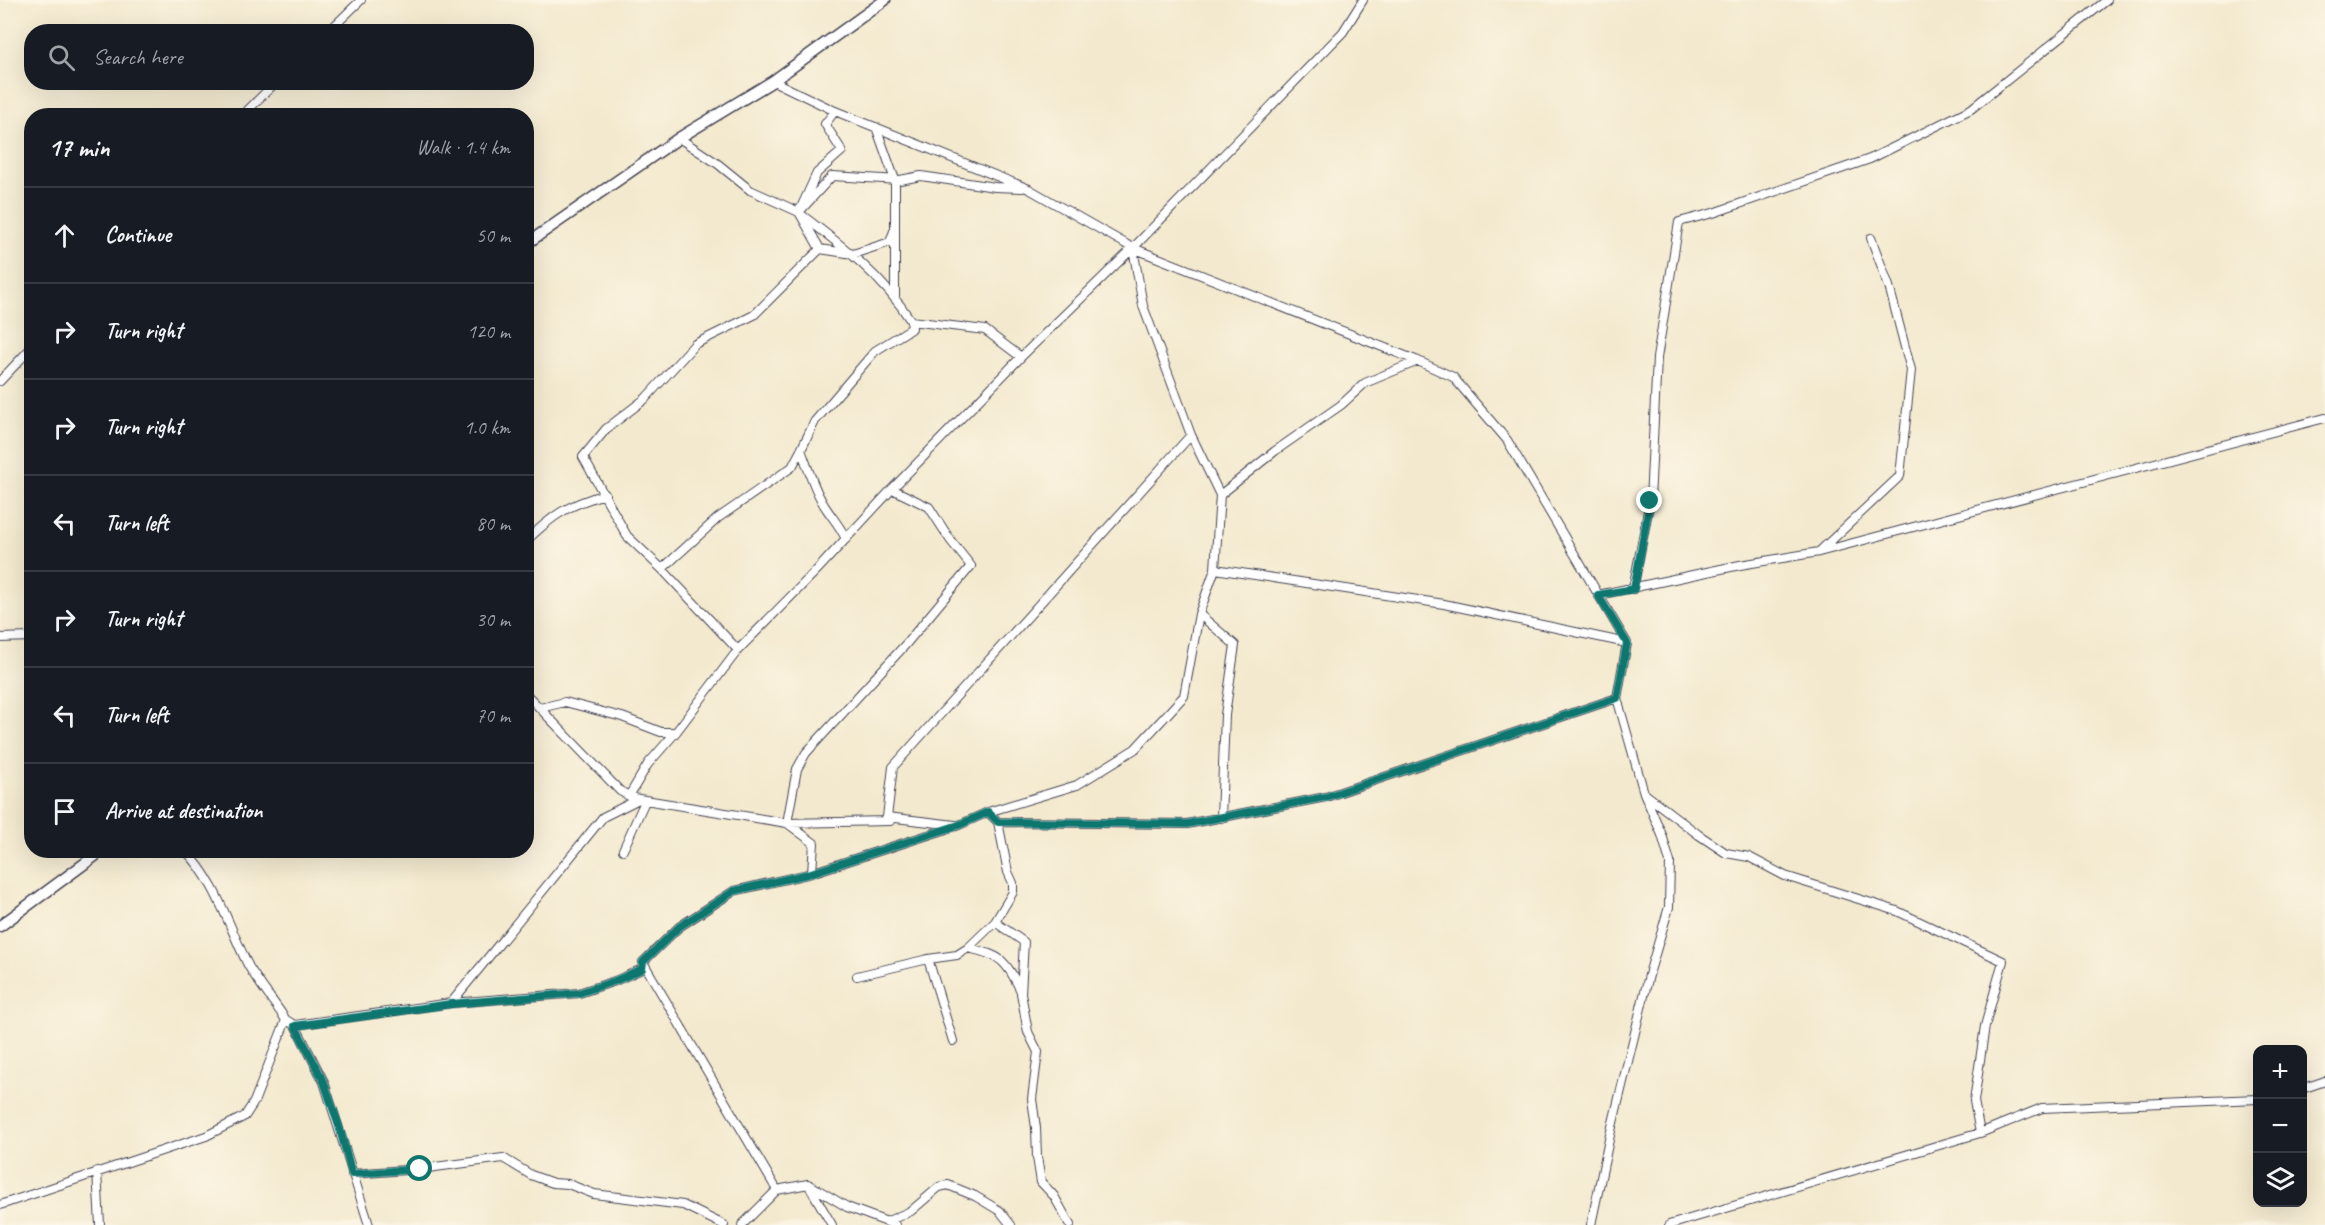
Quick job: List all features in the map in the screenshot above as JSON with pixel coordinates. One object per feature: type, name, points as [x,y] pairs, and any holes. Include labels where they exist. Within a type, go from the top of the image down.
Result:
[{"type":"street","points":[[336,24],[361,0]]},
{"type":"street","points":[[534,238],[679,138],[773,81],[885,0]]},
{"type":"street","points":[[629,796],[648,764],[676,732],[738,650],[1021,357],[1133,248],[1343,32],[1363,0]]},
{"type":"street","points":[[1634,589],[1650,501],[1657,358],[1679,222],[1713,213],[1870,159],[1971,109],[2107,0]]},
{"type":"street","points":[[773,81],[835,111],[1029,189],[1133,248],[1418,360],[1453,377],[1508,440],[1627,643],[1617,698],[1644,793],[1670,862],[1669,907],[1650,971],[1610,1135],[1591,1225]]},
{"type":"street","points":[[250,108],[268,90]]},
{"type":"street","points":[[799,212],[817,173],[842,151],[825,124],[835,111]]},
{"type":"street","points":[[876,127],[895,180],[895,296]]},
{"type":"street","points":[[662,568],[718,518],[792,467],[815,421],[841,389],[875,351],[912,328],[911,321],[895,296],[853,254],[799,212],[750,190],[718,164],[679,138]]},
{"type":"street","points":[[799,212],[832,176],[895,180],[921,176],[995,187],[1029,189]]},
{"type":"street","points":[[799,212],[820,249]]},
{"type":"street","points":[[820,249],[853,254],[890,242],[896,224]]},
{"type":"street","points":[[1819,552],[1900,476],[1911,370],[1889,286],[1871,238]]},
{"type":"street","points":[[295,1026],[451,1004],[579,993],[642,969],[643,962],[679,927],[734,891],[812,873],[959,825],[988,812],[1077,785],[1135,749],[1184,696],[1199,614],[1215,569],[1220,495],[1191,435],[1143,306],[1133,248]]},
{"type":"street","points":[[738,650],[662,568],[627,536],[583,458],[606,429],[645,399],[695,344],[754,315],[820,249]]},
{"type":"street","points":[[911,321],[985,330],[1021,357]]},
{"type":"street","points":[[0,381],[24,356]]},
{"type":"street","points":[[1220,495],[1275,451],[1341,405],[1365,383],[1418,360]]},
{"type":"street","points":[[1598,595],[1740,565],[1819,552],[2325,418]]},
{"type":"street","points":[[534,702],[620,791],[629,796],[787,823],[890,821],[887,817],[893,768],[1191,435]]},
{"type":"street","points":[[801,450],[823,501],[846,539]]},
{"type":"street","points":[[787,823],[797,769],[806,753],[906,644],[971,566],[929,507],[892,489]]},
{"type":"street","points":[[534,533],[547,521],[574,503],[605,494]]},
{"type":"street","points":[[1215,569],[1444,604],[1627,643]]},
{"type":"street","points":[[1199,614],[1235,645],[1225,716],[1221,818]]},
{"type":"street","points":[[0,638],[24,637]]},
{"type":"street","points":[[998,822],[1187,824],[1326,797],[1617,698]]},
{"type":"street","points":[[540,708],[566,702],[622,717],[661,732],[676,732]]},
{"type":"street","points":[[1644,793],[1726,853],[1749,858],[1785,876],[1897,911],[2003,961],[1985,1026],[1974,1101],[1980,1133]]},
{"type":"street","points":[[623,850],[642,800]]},
{"type":"street","points":[[451,1004],[603,817],[642,800]]},
{"type":"street","points":[[857,976],[928,959],[957,955],[968,948],[995,922],[1012,892],[1013,883],[1008,872],[998,822],[988,812]]},
{"type":"street","points":[[887,817],[959,825]]},
{"type":"street","points":[[787,823],[814,843],[812,873]]},
{"type":"street","points":[[0,926],[92,858]]},
{"type":"street","points":[[192,858],[210,885],[250,968],[286,1020],[295,1026],[324,1082],[369,1225]]},
{"type":"street","points":[[995,922],[1024,942],[1021,993],[1028,1032],[1038,1052],[1032,1099],[1041,1182],[1054,1196],[1070,1225]]},
{"type":"street","points":[[968,948],[1000,958],[1009,969],[1021,993]]},
{"type":"street","points":[[928,959],[953,1041]]},
{"type":"street","points":[[643,962],[777,1190]]},
{"type":"street","points":[[0,1205],[206,1136],[245,1116],[254,1102],[286,1020]]},
{"type":"street","points":[[2307,1087],[2325,1082]]},
{"type":"street","points":[[1669,1225],[1980,1133],[2042,1108],[2253,1099]]},
{"type":"street","points":[[352,1174],[420,1169],[503,1158],[553,1183],[568,1184],[594,1194],[683,1205],[724,1225]]},
{"type":"street","points":[[97,1172],[100,1225]]},
{"type":"street","points":[[808,1184],[832,1225]]},
{"type":"street","points":[[742,1225],[777,1190],[808,1184],[847,1207],[896,1225]]},
{"type":"street","points":[[888,1221],[911,1211],[939,1187],[948,1185],[1000,1210],[1011,1225]]},
{"type":"route","points":[[420,1169],[352,1174],[324,1082],[295,1026],[451,1004],[579,993],[642,969],[643,962],[679,927],[734,891],[808,874],[959,825],[988,812],[998,822],[1187,824],[1326,797],[1617,698],[1627,643],[1598,595],[1634,589],[1650,501]]}]
